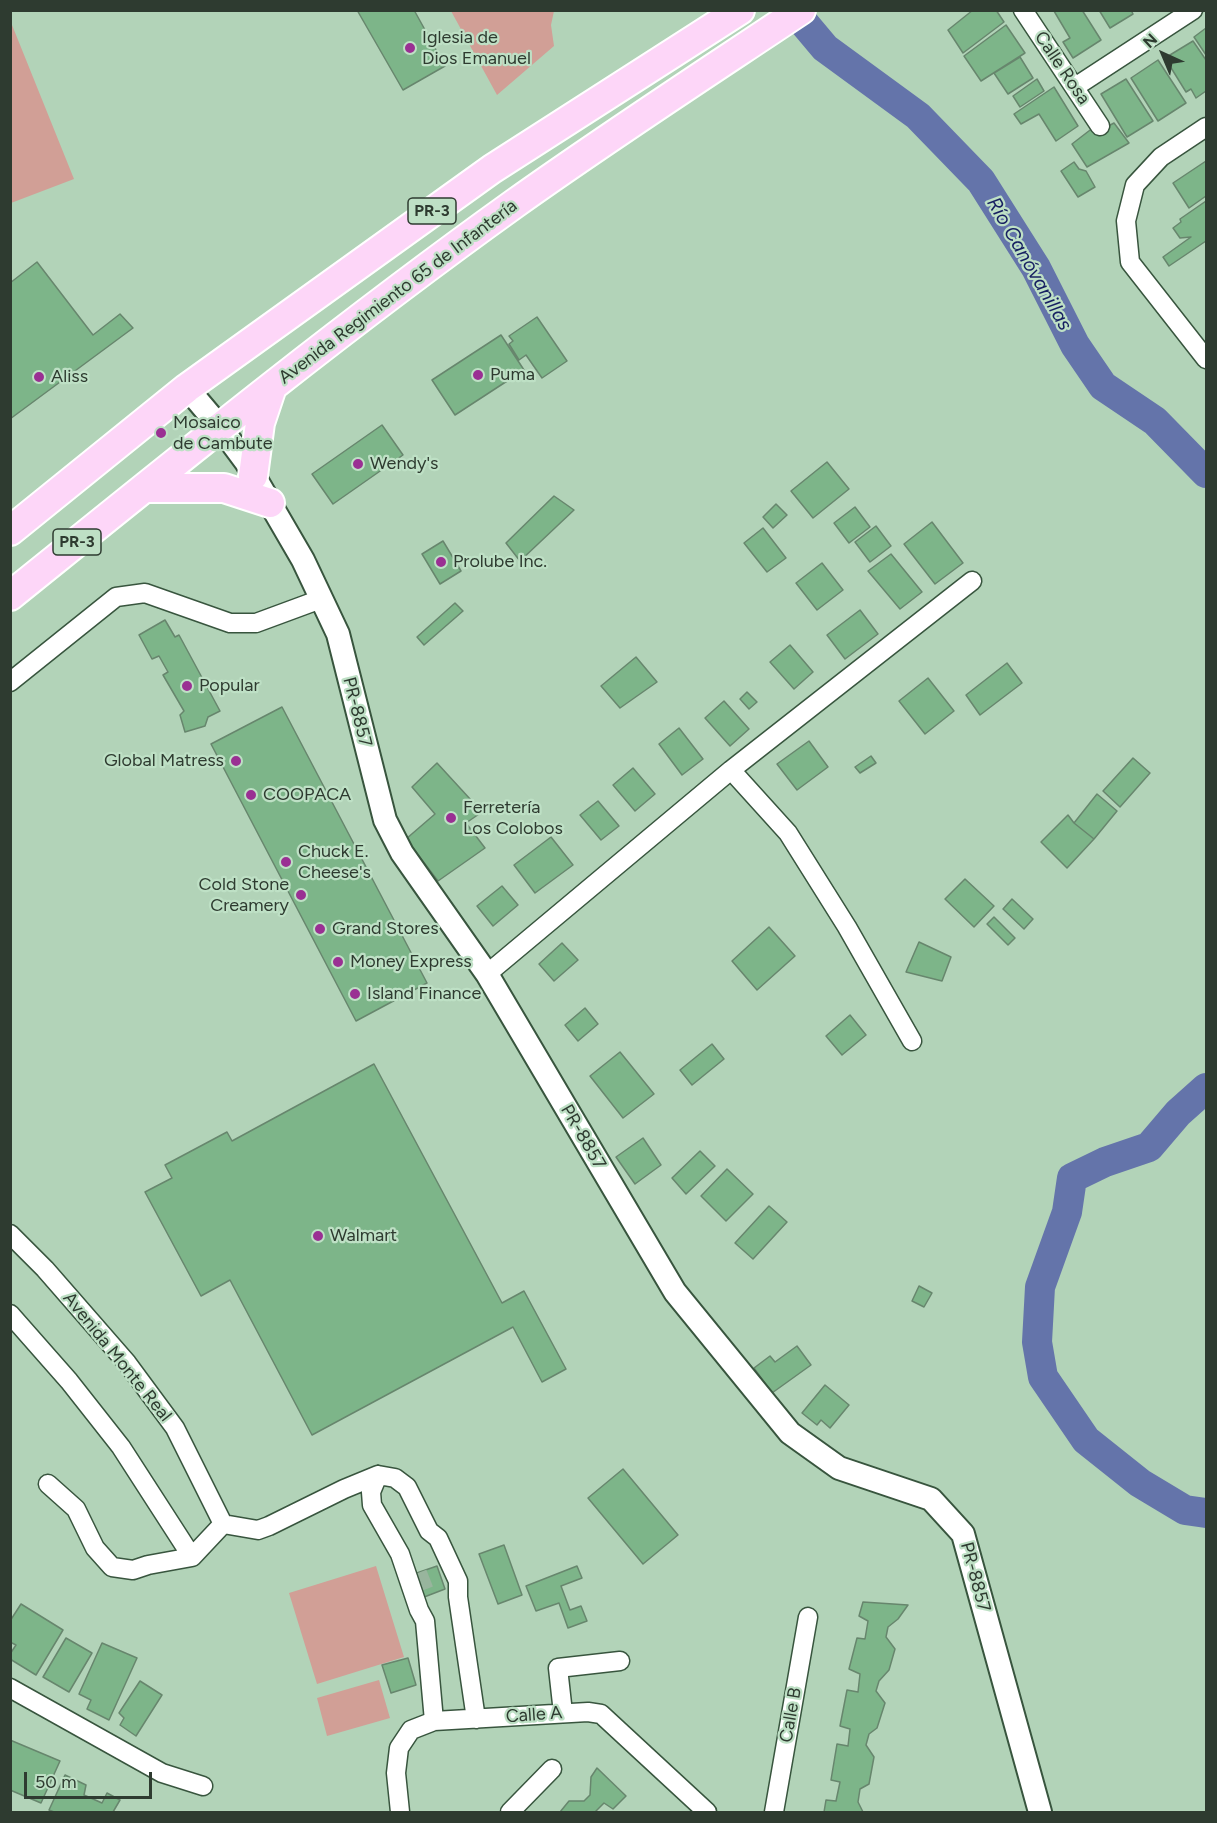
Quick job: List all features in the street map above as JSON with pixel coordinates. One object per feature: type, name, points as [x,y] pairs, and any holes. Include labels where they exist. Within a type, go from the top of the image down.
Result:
[{"type":"main road","name":"PR-3","points":[[10,531],[187,388],[492,169],[740,10]]},
{"type":"main road","name":"Avenida Regimiento 65 de Infantería","points":[[10,596],[220,427],[368,312],[515,204],[801,10]]},
{"type":"main road","points":[[253,476],[260,423],[272,387]]},
{"type":"main road","points":[[144,488],[224,488],[270,503]]},
{"type":"street","name":"Calle Rosa","points":[[1023,10],[1100,126]]},
{"type":"street","points":[[1075,87],[1193,10]]},
{"type":"street","points":[[1206,127],[1161,157],[1135,185],[1126,220],[1130,262],[1206,357]]},
{"type":"street","name":"PR-8857","points":[[187,388],[220,427],[270,503],[303,560],[338,634],[385,820],[402,853],[488,974],[675,1292],[790,1433],[839,1468],[931,1498],[963,1534],[1040,1812]]},
{"type":"street","points":[[488,974],[731,770],[972,581]]},
{"type":"street","points":[[10,681],[116,597],[145,593],[230,623],[256,623],[321,599]]},
{"type":"street","points":[[731,770],[788,833],[847,927],[912,1041]]},
{"type":"street","name":"Avenida Monte Real","points":[[10,1234],[45,1269],[127,1363],[175,1428],[223,1524]]},
{"type":"street","points":[[10,1314],[69,1381],[121,1447],[192,1557]]},
{"type":"street","points":[[378,1475],[372,1492],[372,1505],[400,1557],[418,1610],[425,1621]]},
{"type":"street","points":[[48,1484],[76,1509],[95,1548],[112,1567],[133,1570],[192,1557],[223,1524],[258,1530],[378,1475],[395,1478],[407,1487],[429,1531],[438,1538],[458,1581],[458,1597],[476,1719]]},
{"type":"street","points":[[400,1557],[412,1561],[418,1573]]},
{"type":"street","points":[[427,1596],[425,1621],[434,1721]]},
{"type":"street","name":"Calle B","points":[[774,1812],[808,1617]]},
{"type":"street","points":[[563,1713],[558,1668],[620,1661]]},
{"type":"street","points":[[10,1688],[162,1773],[203,1786]]},
{"type":"street","name":"Calle A","points":[[400,1812],[396,1773],[399,1748],[411,1730],[434,1721],[588,1712],[601,1714],[707,1812]]},
{"type":"street","points":[[510,1812],[552,1769]]},
{"type":"shaded area","points":[[451,11],[554,11],[551,25],[554,46],[497,95]]},
{"type":"shaded area","points":[[10,20],[74,179],[11,203],[10,203]]},
{"type":"shaded area","points":[[376,1566],[404,1657],[317,1684],[289,1593]]},
{"type":"shaded area","points":[[379,1680],[390,1718],[327,1736],[317,1698]]},
{"type":"building","points":[[357,10],[414,10],[445,66],[403,90]]},
{"type":"building","points":[[973,10],[996,10],[1004,22],[963,53],[948,30]]},
{"type":"building","points":[[1055,10],[1082,10],[1101,40],[1073,58],[1063,42],[1070,38]]},
{"type":"building","points":[[1099,10],[1131,10],[1133,14],[1110,28]]},
{"type":"building","points":[[1006,25],[1025,53],[981,81],[964,56]]},
{"type":"building","points":[[1206,28],[1206,55],[1194,37]]},
{"type":"building","points":[[1193,41],[1206,60],[1206,91],[1196,98],[1191,89],[1186,92],[1165,58]]},
{"type":"building","points":[[1020,57],[1033,78],[1008,94],[994,73]]},
{"type":"building","points":[[1158,60],[1186,103],[1158,121],[1131,78]]},
{"type":"building","points":[[1037,79],[1044,91],[1020,107],[1013,96]]},
{"type":"building","points":[[1126,79],[1153,121],[1127,137],[1101,94]]},
{"type":"building","points":[[1054,87],[1078,126],[1056,141],[1039,114],[1021,124],[1014,114]]},
{"type":"building","points":[[1114,123],[1129,143],[1087,167],[1072,144],[1094,127],[1097,132]]},
{"type":"building","points":[[1206,161],[1206,196],[1189,208],[1173,183]]},
{"type":"building","points":[[1074,162],[1079,169],[1086,171],[1095,187],[1078,197],[1061,171]]},
{"type":"building","points":[[1206,201],[1206,241],[1169,266],[1163,257],[1191,237],[1180,238],[1173,228],[1181,222],[1180,219]]},
{"type":"building","name":"Aliss","points":[[37,262],[93,335],[120,314],[133,328],[10,419],[10,283]]},
{"type":"building","points":[[537,317],[567,361],[542,378],[526,355],[519,360],[509,344],[513,341],[509,336]]},
{"type":"building","points":[[501,335],[524,370],[455,415],[432,380]]},
{"type":"building","name":"Wendy's","points":[[382,425],[403,455],[333,504],[312,474]]},
{"type":"building","points":[[827,462],[849,489],[813,518],[791,491]]},
{"type":"building","points":[[554,496],[574,510],[520,561],[506,543]]},
{"type":"building","points":[[776,504],[787,515],[773,528],[763,517]]},
{"type":"building","points":[[855,507],[870,527],[849,543],[834,523]]},
{"type":"building","points":[[932,522],[963,563],[935,584],[904,544]]},
{"type":"building","points":[[876,526],[891,546],[870,562],[855,542]]},
{"type":"building","points":[[763,528],[786,558],[767,572],[744,543]]},
{"type":"building","name":"Prolube Inc.","points":[[443,541],[461,571],[440,584],[422,554]]},
{"type":"building","points":[[891,554],[922,592],[900,609],[868,571]]},
{"type":"building","points":[[822,563],[843,590],[817,610],[796,583]]},
{"type":"building","points":[[455,603],[463,611],[424,645],[417,637]]},
{"type":"building","points":[[860,610],[878,634],[845,659],[827,635]]},
{"type":"building","name":"Popular","points":[[165,620],[175,637],[179,635],[220,711],[208,717],[205,726],[185,732],[180,715],[184,711],[163,675],[168,672],[159,656],[152,659],[139,635]]},
{"type":"building","points":[[790,645],[813,672],[794,689],[770,662]]},
{"type":"building","points":[[636,657],[657,682],[620,708],[601,686]]},
{"type":"building","points":[[1007,663],[1022,683],[980,715],[966,695]]},
{"type":"building","points":[[928,678],[954,711],[925,734],[899,701]]},
{"type":"building","points":[[747,692],[757,702],[749,709],[740,699]]},
{"type":"building","points":[[724,701],[749,729],[730,746],[705,718]]},
{"type":"building","points":[[282,707],[427,983],[356,1021],[211,744]]},
{"type":"building","points":[[679,728],[703,759],[682,775],[659,744]]},
{"type":"building","points":[[809,741],[828,767],[797,790],[777,764]]},
{"type":"building","points":[[871,756],[876,763],[860,773],[855,767]]},
{"type":"building","points":[[1133,758],[1150,773],[1120,807],[1103,791]]},
{"type":"building","name":"Ferretería Los Colobos","points":[[437,763],[482,812],[466,823],[485,848],[438,881],[406,839],[435,814],[412,787]]},
{"type":"building","points":[[633,768],[655,794],[635,811],[613,785]]},
{"type":"building","points":[[1097,794],[1117,811],[1094,839],[1074,823]]},
{"type":"building","points":[[598,801],[619,826],[601,840],[580,815]]},
{"type":"building","points":[[1068,815],[1074,823],[1094,839],[1067,868],[1041,842]]},
{"type":"building","points":[[551,837],[573,865],[535,893],[514,865]]},
{"type":"building","points":[[965,879],[994,906],[974,927],[945,899]]},
{"type":"building","points":[[502,886],[518,905],[493,926],[477,906]]},
{"type":"building","points":[[1012,899],[1033,919],[1024,929],[1003,909]]},
{"type":"building","points":[[994,917],[1015,938],[1008,945],[987,924]]},
{"type":"building","points":[[769,927],[795,956],[757,990],[732,961]]},
{"type":"building","points":[[919,942],[951,957],[942,981],[906,972]]},
{"type":"building","points":[[562,943],[578,960],[554,981],[539,964]]},
{"type":"building","points":[[585,1008],[598,1024],[578,1041],[565,1025]]},
{"type":"building","points":[[850,1015],[866,1035],[842,1055],[826,1036]]},
{"type":"building","points":[[712,1044],[724,1059],[692,1085],[680,1070]]},
{"type":"building","points":[[620,1052],[654,1094],[623,1118],[590,1076]]},
{"type":"building","name":"Walmart","points":[[374,1064],[502,1303],[524,1291],[566,1369],[542,1382],[513,1327],[312,1435],[230,1280],[201,1296],[145,1192],[172,1178],[165,1165],[227,1132],[232,1141]]},
{"type":"building","points":[[643,1138],[661,1165],[635,1184],[616,1157]]},
{"type":"building","points":[[700,1151],[715,1166],[686,1194],[672,1178]]},
{"type":"building","points":[[727,1169],[753,1194],[726,1221],[701,1196]]},
{"type":"building","points":[[769,1206],[787,1222],[753,1259],[735,1243]]},
{"type":"building","points":[[919,1286],[932,1293],[924,1307],[912,1301]]},
{"type":"building","points":[[797,1346],[811,1365],[772,1393],[754,1368],[770,1356],[775,1362]]},
{"type":"building","points":[[825,1385],[849,1405],[830,1428],[821,1420],[817,1425],[802,1413]]},
{"type":"building","points":[[623,1469],[678,1535],[643,1564],[588,1498]]},
{"type":"building","points":[[504,1545],[522,1595],[498,1604],[479,1554]]},
{"type":"building","points":[[437,1566],[445,1589],[419,1599],[411,1575]]},
{"type":"building","points":[[577,1566],[582,1578],[561,1586],[570,1610],[581,1606],[587,1621],[568,1628],[559,1603],[536,1611],[526,1586]]},
{"type":"building","points":[[863,1602],[908,1605],[898,1619],[888,1627],[886,1637],[895,1649],[889,1670],[879,1681],[876,1691],[885,1703],[877,1728],[869,1734],[866,1745],[874,1757],[869,1784],[860,1789],[858,1802],[863,1812],[824,1812],[826,1800],[836,1801],[840,1782],[831,1780],[837,1744],[848,1746],[850,1729],[840,1726],[847,1690],[858,1692],[860,1674],[849,1669],[857,1638],[865,1639],[868,1621],[859,1616]]},
{"type":"building","points":[[21,1604],[63,1630],[36,1675],[10,1659],[10,1654],[16,1645],[10,1642],[10,1621]]},
{"type":"building","points":[[66,1638],[92,1653],[69,1692],[43,1677]]},
{"type":"building","points":[[102,1643],[137,1658],[109,1720],[87,1709],[91,1700],[79,1694]]},
{"type":"building","points":[[408,1658],[416,1685],[391,1693],[382,1665]]},
{"type":"building","points":[[140,1681],[162,1695],[136,1736],[120,1725],[124,1718],[119,1713]]},
{"type":"building","points":[[10,1740],[60,1761],[41,1803],[10,1790]]},
{"type":"building","points":[[597,1768],[626,1796],[613,1809],[604,1803],[595,1812],[560,1812],[569,1801],[584,1801],[590,1795],[591,1777]]},
{"type":"building","points":[[65,1775],[86,1785],[84,1795],[102,1803],[107,1793],[120,1800],[113,1812],[54,1812],[49,1810]]},
{"type":"waterway","name":"Río Canóvanillas","points":[[793,10],[825,48],[918,116],[981,181],[1036,268],[1075,345],[1103,386],[1155,421],[1206,473]]},
{"type":"waterway","name":"Río Canóvanillas","points":[[1206,1088],[1178,1113],[1149,1147],[1105,1162],[1072,1178],[1067,1212],[1040,1287],[1037,1342],[1043,1377],[1086,1440],[1140,1483],[1185,1510],[1206,1513]]},
{"type":"tunnel","points":[[418,1573],[427,1596]]},
{"type":"place","name":"Iglesia de Dios Emanuel","points":[[410,48]]},
{"type":"place","name":"Puma","points":[[478,375]]},
{"type":"place","name":"Aliss","points":[[39,377]]},
{"type":"place","name":"Mosaico de Cambute","points":[[161,433]]},
{"type":"place","name":"Wendy's","points":[[358,464]]},
{"type":"place","name":"Prolube Inc.","points":[[441,562]]},
{"type":"place","name":"Popular","points":[[187,686]]},
{"type":"place","name":"Global Matress","points":[[236,761]]},
{"type":"place","name":"COOPACA","points":[[251,795]]},
{"type":"place","name":"Ferretería Los Colobos","points":[[451,818]]},
{"type":"place","name":"Chuck E. Cheese's","points":[[286,862]]},
{"type":"place","name":"Cold Stone Creamery","points":[[301,895]]},
{"type":"place","name":"Grand Stores","points":[[320,929]]},
{"type":"place","name":"Money Express","points":[[338,962]]},
{"type":"place","name":"Island Finance","points":[[355,994]]},
{"type":"place","name":"Walmart","points":[[318,1236]]}]
